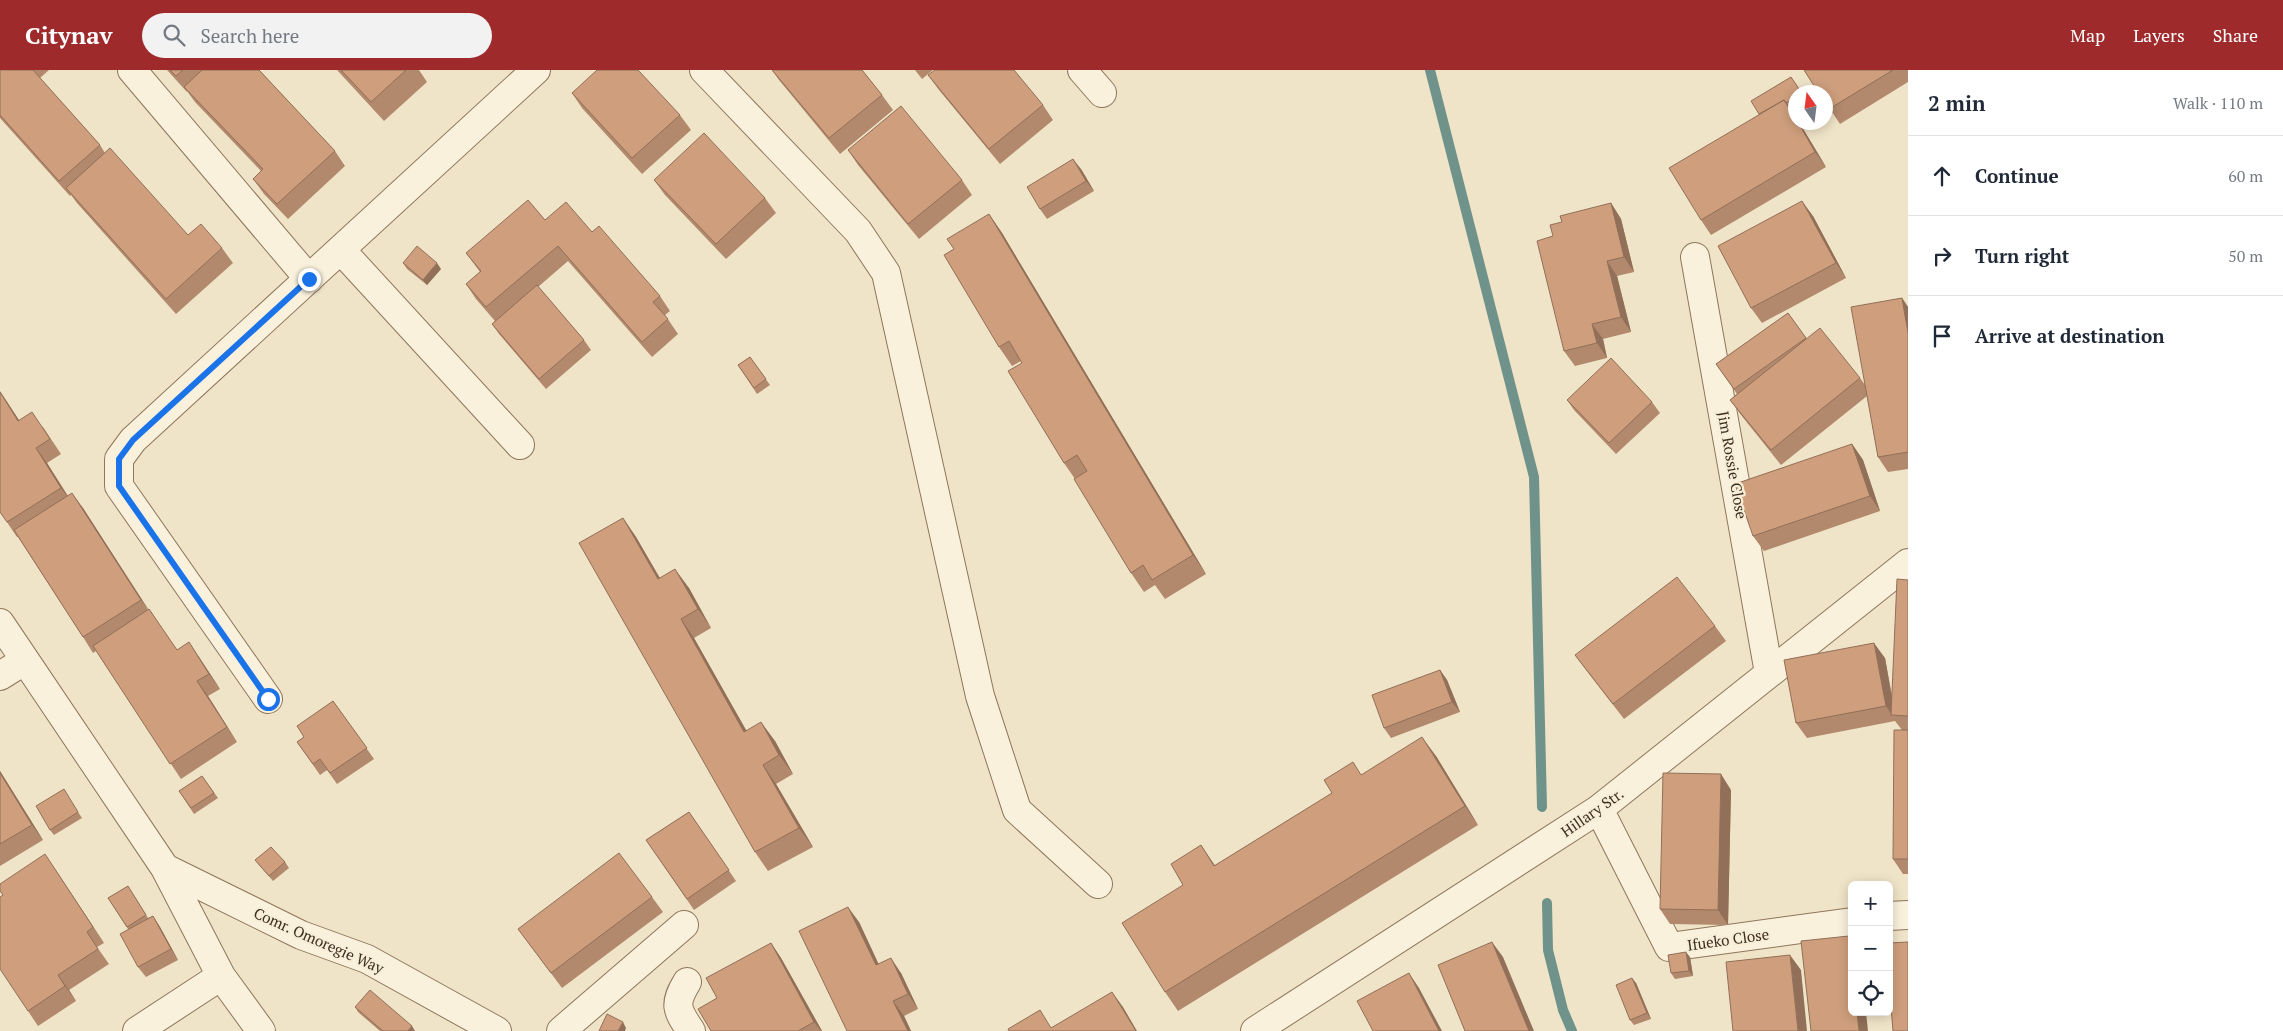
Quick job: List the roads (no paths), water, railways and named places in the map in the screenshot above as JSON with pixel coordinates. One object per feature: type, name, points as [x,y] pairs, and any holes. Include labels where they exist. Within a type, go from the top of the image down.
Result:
[{"type":"street","points":[[132,70],[309,279]]},
{"type":"street","points":[[268,699],[119,486],[119,459],[133,440],[536,70]]},
{"type":"street","points":[[704,70],[858,231],[886,273],[980,696],[1016,810],[1098,884]]},
{"type":"street","points":[[1082,70],[1102,93]]},
{"type":"street","points":[[341,250],[520,445]]},
{"type":"street","name":"Jim Rossie Close","points":[[1694,258],[1769,673]]},
{"type":"street","name":"Hillary Str.","points":[[1255,1031],[1600,809],[1908,564]]},
{"type":"street","points":[[0,623],[165,868],[221,976],[261,1031]]},
{"type":"street","points":[[0,676],[24,661]]},
{"type":"street","name":"Ifueko Close","points":[[1600,809],[1669,947],[1848,923]]},
{"type":"street","name":"Comr. Omoregie Way","points":[[165,868],[300,935],[367,959],[497,1031]]},
{"type":"street","points":[[1893,916],[1908,915]]},
{"type":"street","points":[[561,1031],[684,924]]},
{"type":"street","points":[[137,1031],[221,976]]},
{"type":"street","points":[[687,982],[678,997],[679,1013],[691,1031]]},
{"type":"waterway","points":[[1430,70],[1534,477],[1542,807]]},
{"type":"waterway","points":[[1547,903],[1548,950],[1563,1010],[1572,1031]]}]
